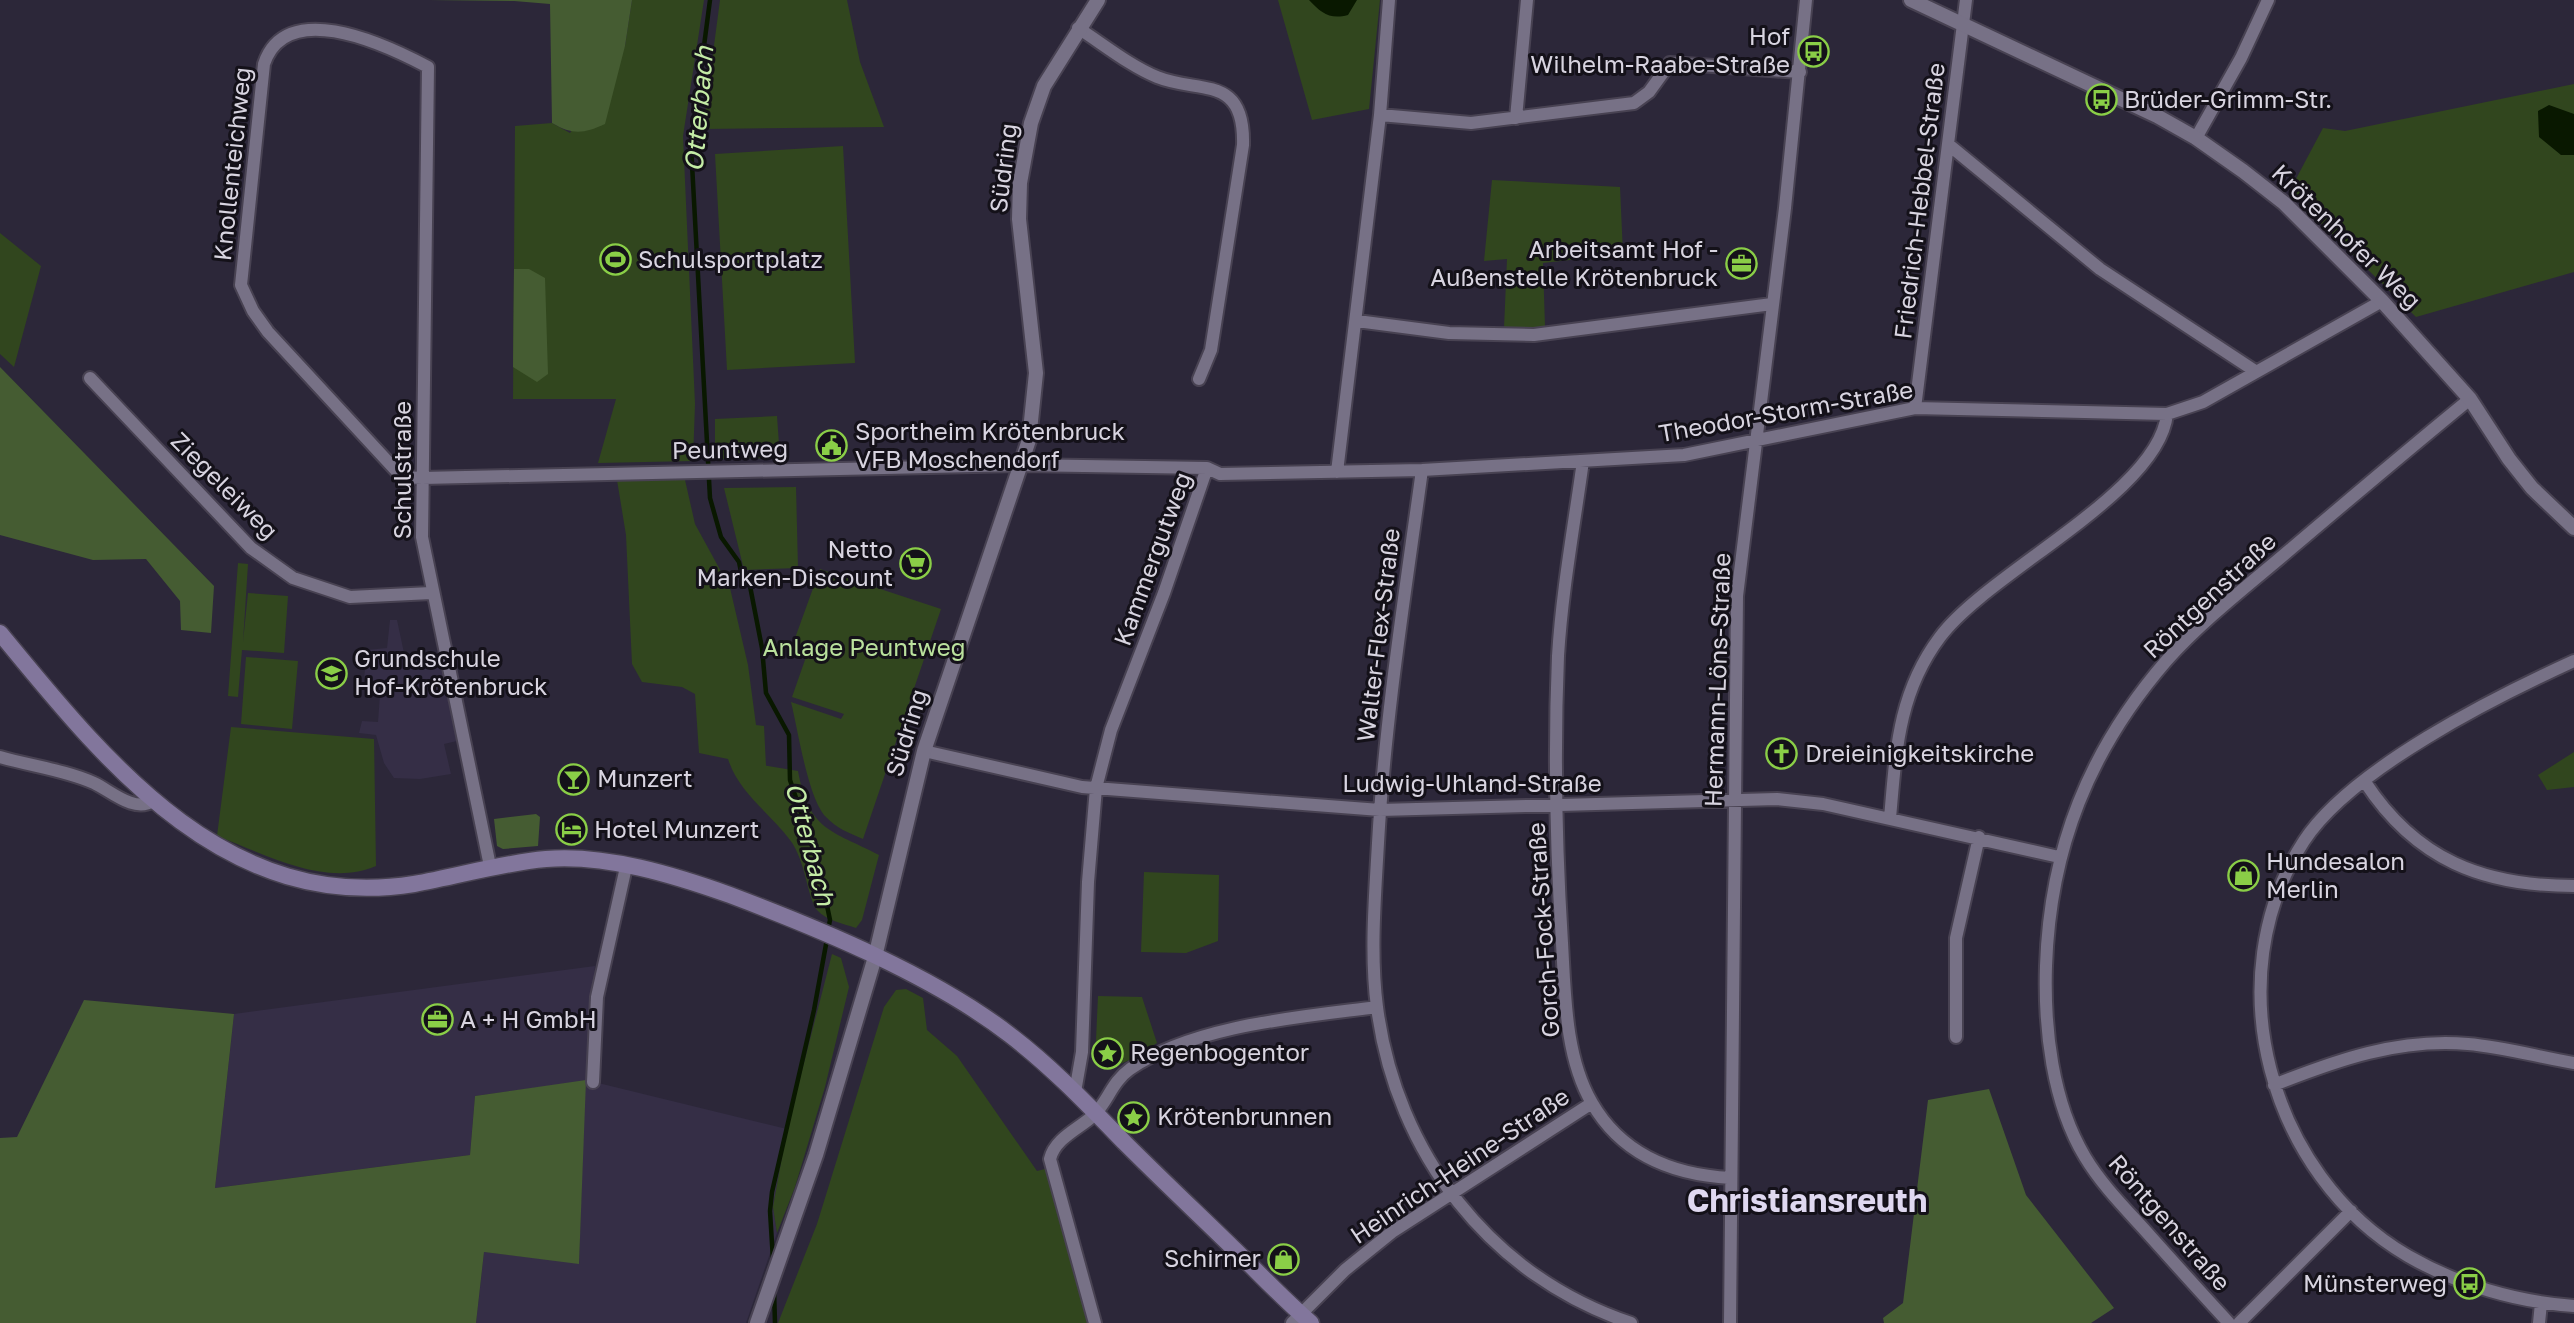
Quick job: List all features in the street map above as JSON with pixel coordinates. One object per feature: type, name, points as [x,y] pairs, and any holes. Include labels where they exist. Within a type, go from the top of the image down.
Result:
[{"type":"main road","points":[[0,633],[77,726],[153,801],[209,842],[247,862],[290,877],[337,885],[375,887],[413,884],[490,866],[550,859],[626,867],[690,881],[794,921],[875,957],[975,1009],[1029,1050],[1075,1092],[1301,1320]]},
{"type":"street","name":"Südring","points":[[757,1323],[799,1205],[875,957],[924,751],[991,545],[1021,465],[1031,428],[1036,373],[1018,219],[1020,183],[1031,123],[1044,86],[1098,0]]},
{"type":"street","points":[[1337,472],[1380,116],[1389,0]]},
{"type":"street","points":[[1516,118],[1527,0]]},
{"type":"street","name":"Hermann-Löns-Straße","points":[[1730,1323],[1737,596],[1800,72],[1806,0]]},
{"type":"street","name":"Krötenhofer Weg","points":[[1910,0],[2157,116],[2196,138],[2284,204],[2382,301],[2470,399],[2509,459],[2574,528]]},
{"type":"street","name":"Friedrich-Hebbel-Straße","points":[[1915,408],[1966,0]]},
{"type":"street","points":[[2196,138],[2241,58],[2267,0]]},
{"type":"street","name":"Schulstraße","points":[[328,17],[428,67],[422,537],[431,593],[490,866]]},
{"type":"street","name":"Knollenteichweg","points":[[289,22],[279,27],[269,43],[264,64],[241,285],[253,311],[268,332],[389,465],[402,477],[422,478]]},
{"type":"street","points":[[1078,28],[1158,77],[1211,87],[1222,92],[1240,120],[1242,145],[1212,349],[1199,379]]},
{"type":"street","points":[[1380,116],[1471,122],[1634,103],[1649,92],[1670,63],[1800,72]]},
{"type":"street","points":[[1949,145],[2100,269],[2255,371]]},
{"type":"street","name":"Theodor-Storm-Straße","points":[[1337,472],[1422,470],[1684,455],[1915,408],[2167,414],[2203,402],[2382,301]]},
{"type":"street","points":[[1357,321],[1449,333],[1534,335],[1772,304]]},
{"type":"street","name":"Ziegeleiweg","points":[[90,378],[251,548],[293,578],[350,597],[431,593]]},
{"type":"street","name":"Röntgenstraße","points":[[2229,1323],[2104,1185],[2072,1131],[2048,1034],[2046,1000],[2048,928],[2059,857],[2081,796],[2106,745],[2133,703],[2169,659],[2225,605],[2470,399]]},
{"type":"street","points":[[1890,818],[1898,739],[1905,702],[1941,636],[1982,595],[2095,511],[2157,444],[2165,428],[2167,414]]},
{"type":"street","name":"Gorch-Fock-Straße","points":[[1583,461],[1558,655],[1557,805],[1565,994],[1573,1046],[1592,1103],[1625,1143],[1647,1157],[1698,1176],[1731,1178]]},
{"type":"street","name":"Peuntweg","points":[[422,478],[1021,465],[1206,468]]},
{"type":"street","name":"Kammergutweg","points":[[1075,1092],[1082,1052],[1088,882],[1096,788],[1111,730],[1164,593],[1206,468],[1220,474],[1337,472]]},
{"type":"street","name":"Walter-Flex-Straße","points":[[1422,470],[1387,734],[1380,810],[1375,893],[1377,1007],[1386,1054],[1404,1108],[1450,1195],[1488,1238],[1525,1269],[1576,1302],[1631,1323]]},
{"type":"street","points":[[2574,662],[2394,758],[2332,807],[2304,840],[2279,889],[2262,953],[2260,1002],[2274,1085],[2297,1141],[2351,1211],[2399,1250],[2434,1270],[2470,1284],[2541,1303],[2574,1306]]},
{"type":"street","name":"Ludwig-Uhland-Straße","points":[[924,751],[1096,788],[1380,810],[1734,800],[1811,803],[1979,837],[2059,857]]},
{"type":"street","points":[[0,757],[83,780],[118,798],[141,805],[153,801]]},
{"type":"street","points":[[2365,782],[2392,819],[2452,865],[2506,880],[2574,886]]},
{"type":"street","points":[[1956,1037],[1956,937],[1979,837]]},
{"type":"street","points":[[593,1082],[597,997],[626,867]]},
{"type":"street","points":[[1095,1323],[1050,1159],[1053,1149],[1096,1113],[1112,1085],[1130,1069],[1191,1041],[1249,1024],[1377,1007]]},
{"type":"street","points":[[2274,1085],[2376,1050],[2426,1042],[2489,1046],[2574,1063]]},
{"type":"street","name":"Heinrich-Heine-Straße","points":[[1301,1320],[1345,1270],[1392,1232],[1592,1103]]},
{"type":"street","points":[[2239,1323],[2351,1211]]},
{"type":"street","points":[[2539,1323],[2541,1303]]},
{"type":"shaded area","points":[[1309,0],[1357,0],[1348,15],[1336,17],[1322,12]]},
{"type":"shaded area","points":[[2549,105],[2574,114],[2574,155],[2561,155],[2539,137],[2538,111]]},
{"type":"shaded area","points":[[390,620],[397,620],[407,667],[439,659],[457,741],[444,744],[451,774],[420,779],[394,778],[384,763],[376,735],[359,733],[362,721],[378,722],[381,681],[364,679],[367,650],[387,648]]},
{"type":"shaded area","points":[[595,966],[586,1080],[787,1129],[773,1207],[777,1233],[746,1323],[476,1323],[484,1252],[579,1263],[585,1081],[475,1096],[470,1155],[215,1188],[234,1014]]},
{"type":"green space","points":[[429,0],[632,0],[625,46],[605,124],[578,132],[552,123],[550,4]]},
{"type":"green space","points":[[632,0],[704,0],[683,136],[695,404],[693,461],[598,463],[616,399],[513,399],[515,126],[552,123],[570,133],[625,46]]},
{"type":"green space","points":[[720,0],[847,0],[860,62],[884,127],[703,129]]},
{"type":"green space","points":[[1278,0],[1380,0],[1369,109],[1312,120]]},
{"type":"green space","points":[[2574,84],[2574,272],[2416,317],[2289,192],[2323,128],[2345,131]]},
{"type":"green space","points":[[843,146],[855,363],[727,370],[715,154]]},
{"type":"green space","points":[[1492,180],[1620,187],[1623,254],[1543,263],[1545,327],[1504,328],[1507,259],[1484,261]]},
{"type":"green space","points":[[0,233],[41,266],[14,367],[0,354]]},
{"type":"green space","points":[[514,269],[529,269],[545,278],[548,374],[537,382],[513,367]]},
{"type":"green space","points":[[0,367],[214,586],[211,633],[181,630],[180,601],[146,559],[93,560],[0,535]]},
{"type":"green space","points":[[777,416],[780,458],[715,459],[715,419]]},
{"type":"green space","points":[[617,480],[685,480],[695,524],[730,588],[748,665],[756,725],[764,726],[766,766],[798,771],[803,791],[816,817],[835,833],[879,855],[862,920],[856,928],[830,919],[817,910],[790,840],[739,782],[728,759],[699,753],[695,694],[682,687],[642,682],[632,664],[626,535]]},
{"type":"green space","points":[[796,487],[798,568],[744,570],[724,488]]},
{"type":"green space","points":[[238,563],[248,564],[243,642],[248,593],[288,596],[284,653],[242,650],[238,697],[228,696]]},
{"type":"green space","name":"Anlage Peuntweg","points":[[820,569],[941,609],[863,839],[834,824],[820,808],[809,780],[791,702],[841,719],[844,714],[792,697],[806,657],[790,652]]},
{"type":"green space","points":[[246,657],[298,661],[292,729],[241,724]]},
{"type":"green space","points":[[231,727],[374,739],[376,866],[356,872],[316,871],[275,859],[217,836]]},
{"type":"green space","points":[[2574,752],[2574,787],[2547,790],[2538,775]]},
{"type":"green space","points":[[536,814],[540,817],[538,846],[503,849],[497,846],[494,819]]},
{"type":"green space","points":[[1144,872],[1219,875],[1218,941],[1186,953],[1141,952]]},
{"type":"green space","points":[[832,954],[841,958],[849,987],[825,1087],[795,1187],[777,1233],[773,1207],[787,1129]]},
{"type":"green space","points":[[906,989],[923,998],[927,1030],[957,1056],[1037,1171],[1049,1168],[1089,1323],[778,1323],[817,1224],[884,1007],[896,990]]},
{"type":"green space","points":[[1098,996],[1142,997],[1157,1043],[1121,1063],[1099,1060],[1096,1040]]},
{"type":"green space","points":[[84,1000],[234,1014],[215,1188],[470,1155],[475,1096],[586,1080],[579,1264],[484,1252],[476,1323],[0,1323],[0,1138],[17,1137]]},
{"type":"green space","points":[[1989,1089],[2026,1195],[2114,1308],[2091,1323],[1884,1323],[1883,1318],[1903,1303],[1928,1100]]},
{"type":"waterway","name":"Otterbach","points":[[710,0],[691,145],[710,498],[721,537],[739,562],[743,581],[750,586],[762,648],[766,693],[789,735],[790,780],[819,867],[830,920],[828,930]]},
{"type":"waterway","name":"Otterbach","points":[[773,1260],[770,1211],[772,1192],[814,1010],[827,939]]},
{"type":"waterway","name":"Otterbach","points":[[774,1289],[775,1323]]},
{"type":"place","name":"Hof Wilhelm-Raabe-Straße","points":[[1813,51]]},
{"type":"place","name":"Brüder-Grimm-Str.","points":[[2101,100]]},
{"type":"place","name":"Schulsportplatz","points":[[615,260]]},
{"type":"place","name":"Arbeitsamt Hof - Außenstelle Krötenbruck","points":[[1741,264]]},
{"type":"place","name":"Sportheim Krötenbruck VFB Moschendorf","points":[[832,446]]},
{"type":"place","name":"Netto Marken-Discount","points":[[916,564]]},
{"type":"place","name":"Grundschule Hof-Krötenbruck","points":[[331,673]]},
{"type":"place","name":"Dreieinigkeitskirche","points":[[1782,754]]},
{"type":"place","name":"Munzert","points":[[574,779]]},
{"type":"place","name":"Hotel Munzert","points":[[571,830]]},
{"type":"place","name":"Hundesalon Merlin","points":[[2243,876]]},
{"type":"place","name":"A + H GmbH","points":[[437,1020]]},
{"type":"place","name":"Regenbogentor","points":[[1107,1053]]},
{"type":"place","name":"Krötenbrunnen","points":[[1134,1117]]},
{"type":"place","name":"Schirner","points":[[1284,1259]]},
{"type":"place","name":"Münsterweg","points":[[2470,1284]]},
{"type":"district","name":"Christiansreuth","points":[[1807,1201]]}]
